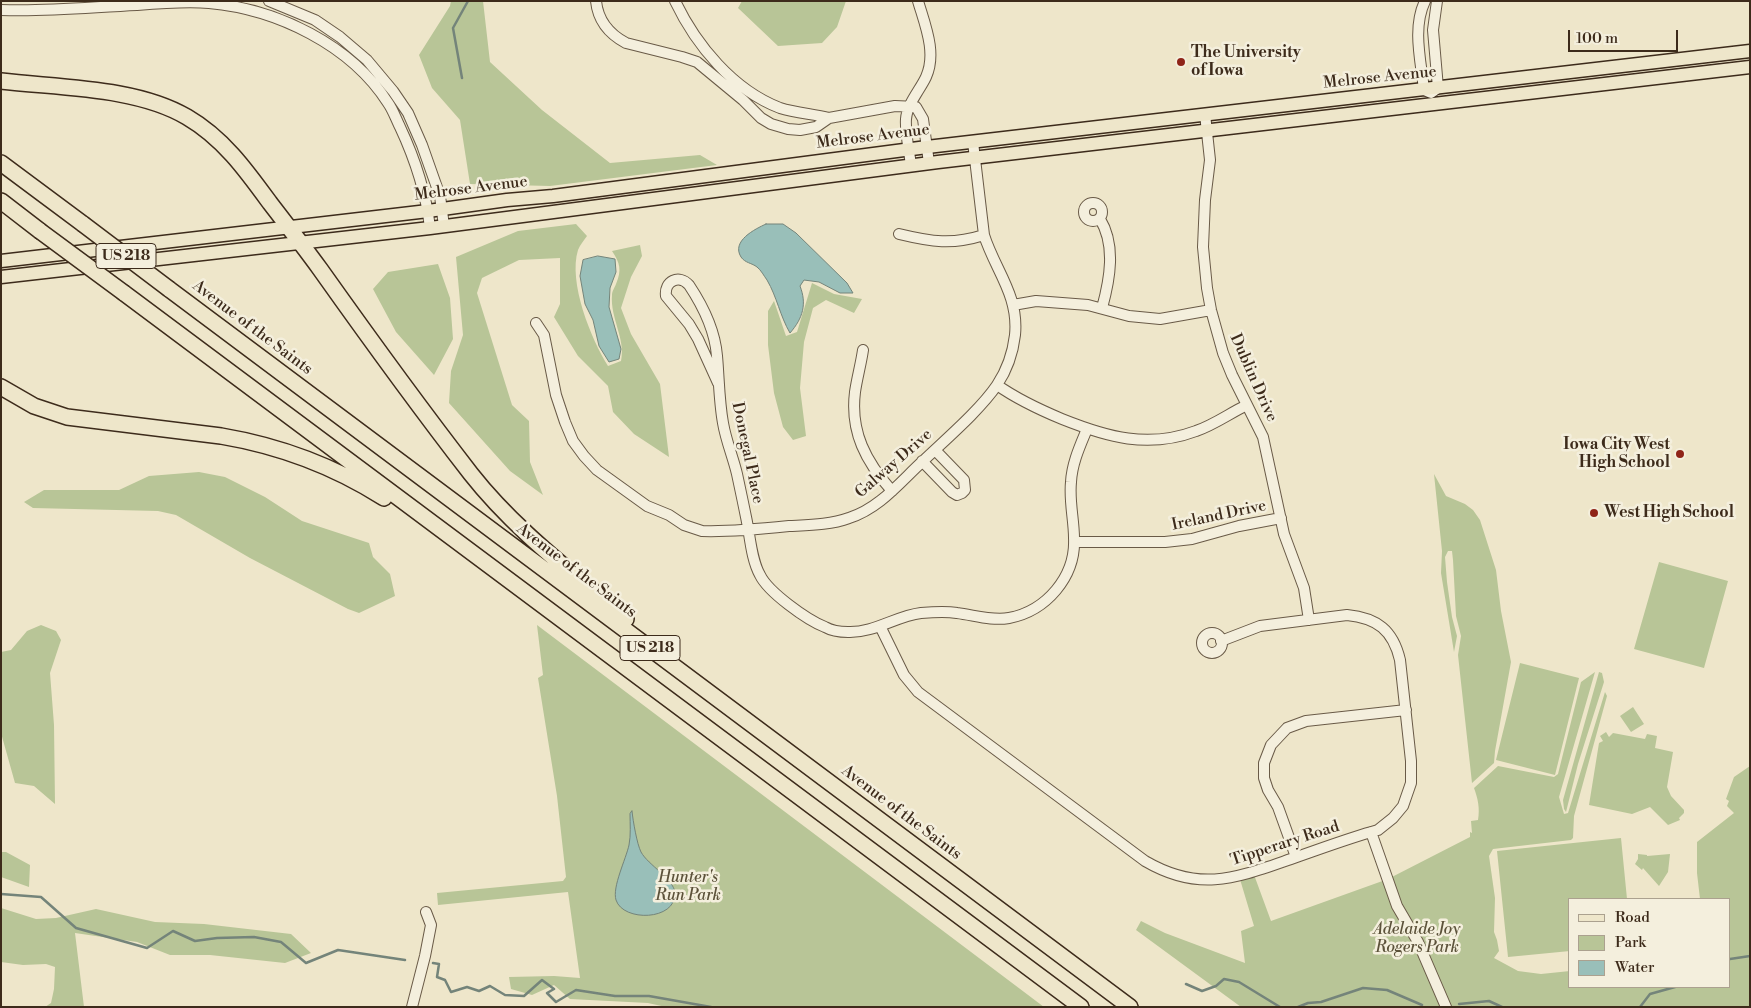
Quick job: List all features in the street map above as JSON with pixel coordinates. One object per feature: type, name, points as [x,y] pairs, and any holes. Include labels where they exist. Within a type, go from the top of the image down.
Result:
[{"type":"highway","points":[[1,81],[128,96],[153,102],[185,116],[209,132],[232,153],[290,227],[447,442],[488,494],[531,537],[712,694]]},
{"type":"highway","name":"Avenue of the Saints","points":[[1,163],[1130,1007]]},
{"type":"highway","name":"US 218","points":[[1,201],[1081,1007]]},
{"type":"highway","points":[[1,387],[34,406],[67,417],[246,441],[289,452],[331,468],[368,488],[408,514],[618,661]]},
{"type":"main road","name":"Melrose Avenue","points":[[1,261],[553,196],[909,149],[1750,51]]},
{"type":"main road","name":"Melrose Avenue","points":[[1,277],[430,228],[975,157],[1750,67]]},
{"type":"street","points":[[269,1],[315,20],[340,38],[367,60],[393,91],[408,113],[422,146],[440,196],[444,226]]},
{"type":"street","points":[[596,1],[603,24],[617,39],[688,59],[715,69],[757,96],[782,108],[829,118],[895,106],[916,107],[923,119],[928,163]]},
{"type":"street","points":[[675,1],[692,33],[715,69],[761,118],[771,124],[800,130],[816,127],[829,118]]},
{"type":"street","points":[[911,165],[906,118],[909,106],[927,76],[930,53],[928,34],[918,1]]},
{"type":"street","points":[[1424,90],[1418,25],[1425,1]]},
{"type":"street","points":[[1437,1],[1433,30],[1438,88]]},
{"type":"street","points":[[1,10],[32,11],[183,2],[209,3],[240,6],[269,14],[305,30],[345,57],[369,79],[388,104],[413,156],[427,199],[430,228]]},
{"type":"street","points":[[788,129],[792,111]]},
{"type":"street","name":"Dublin Drive","points":[[1205,114],[1210,160],[1204,215],[1203,247],[1211,310],[1223,354],[1263,437],[1288,547],[1304,588],[1308,620]]},
{"type":"street","name":"Galway Drive","points":[[536,323],[544,335],[556,395],[573,441],[597,470],[647,506],[669,515],[684,526],[711,531],[840,521],[864,512],[892,491],[982,403],[997,385],[1008,362],[1015,333],[1013,305],[1005,279],[988,247],[984,234],[973,142]]},
{"type":"street","points":[[1100,218],[1108,236],[1110,255],[1110,273],[1102,308]]},
{"type":"street","points":[[899,234],[922,240],[948,242],[961,241],[984,234]]},
{"type":"street","name":"Donegal Place","points":[[718,383],[707,357],[689,324],[666,296],[667,286],[675,279],[686,281],[707,316],[717,354],[718,383],[725,435],[737,473],[756,566],[764,582],[772,591],[810,619],[826,628],[843,632],[860,632],[919,613],[954,612],[996,619],[1020,615],[1050,597],[1065,578],[1070,566],[1074,542],[1070,483],[1076,458],[1088,429]]},
{"type":"street","points":[[1013,305],[1036,301],[1088,305],[1129,316],[1160,319],[1211,310]]},
{"type":"street","points":[[689,324],[707,316]]},
{"type":"street","points":[[863,350],[855,392],[854,408],[857,430],[870,463],[892,491]]},
{"type":"street","points":[[997,385],[1028,404],[1088,429],[1123,439],[1160,440],[1195,432],[1216,423],[1247,405]]},
{"type":"street","points":[[922,461],[952,492],[957,495],[962,493],[965,490],[964,480],[935,450]]},
{"type":"street","name":"Ireland Drive","points":[[1074,542],[1165,542],[1192,539],[1239,526],[1281,518]]},
{"type":"street","name":"Tipperary Road","points":[[880,626],[904,675],[918,692],[1137,855],[1156,867],[1173,874],[1192,879],[1208,880],[1237,877],[1378,830],[1396,814],[1403,806],[1410,790],[1412,776],[1411,761],[1400,660],[1397,646],[1392,637],[1383,628],[1374,621],[1361,616],[1347,615],[1260,626],[1222,641]]},
{"type":"street","points":[[1296,857],[1278,807],[1264,778],[1264,763],[1270,745],[1287,728],[1306,721],[1406,710]]},
{"type":"street","points":[[1371,832],[1397,906],[1418,942],[1446,1007]]},
{"type":"street","points":[[412,1007],[431,925],[426,912]]},
{"type":"green space","points":[[451,1],[483,1],[490,62],[542,110],[610,163],[700,155],[717,165],[550,186],[470,184],[460,120],[432,88],[419,55],[450,6]]},
{"type":"green space","points":[[742,1],[846,1],[837,27],[822,43],[778,46],[738,8]]},
{"type":"green space","points":[[576,224],[587,236],[578,250],[576,263],[579,294],[588,326],[608,366],[621,361],[622,353],[612,304],[612,294],[618,279],[619,267],[612,251],[640,245],[642,256],[631,277],[621,308],[631,334],[660,384],[669,457],[634,434],[613,412],[608,386],[578,356],[554,317],[560,304],[560,258],[519,260],[482,278],[477,293],[512,405],[529,421],[530,462],[543,495],[510,471],[449,403],[451,371],[463,335],[456,257],[518,231]]},
{"type":"green space","points":[[438,264],[450,298],[453,339],[434,375],[396,332],[373,289],[388,272]]},
{"type":"green space","points":[[812,283],[834,294],[862,299],[854,313],[826,300],[813,308],[804,342],[800,388],[806,436],[793,440],[783,427],[774,393],[768,345],[768,311],[774,301],[786,336],[797,332]]},
{"type":"green space","points":[[199,472],[225,477],[265,497],[302,521],[369,543],[373,557],[390,574],[395,596],[359,613],[250,558],[176,515],[158,511],[33,508],[24,502],[44,490],[119,490],[149,476]]},
{"type":"green space","points":[[1434,474],[1446,496],[1465,504],[1473,510],[1480,520],[1496,570],[1501,611],[1511,662],[1494,763],[1472,783],[1458,655],[1461,636],[1456,616],[1452,551],[1448,551],[1445,557],[1452,617],[1457,636],[1454,652],[1441,573],[1442,551]]},
{"type":"green space","points":[[1659,562],[1728,581],[1704,668],[1634,649]]},
{"type":"green space","points":[[41,625],[56,631],[61,640],[50,673],[54,725],[55,804],[34,786],[15,783],[1,733],[1,652],[11,650],[27,631]]},
{"type":"green space","name":"Hunter's Run Park","points":[[537,625],[1044,1007],[666,1007],[648,1003],[570,999],[554,985],[532,995],[511,989],[509,977],[554,976],[580,978],[568,892],[438,905],[437,893],[563,881],[566,877],[557,796],[538,678],[543,675]]},
{"type":"green space","points":[[1520,663],[1579,678],[1555,775],[1496,760]]},
{"type":"green space","name":"Adelaide Joy Rogers Park","points":[[1595,672],[1559,797],[1564,814],[1568,813],[1605,692],[1607,696],[1574,816],[1573,838],[1571,840],[1493,849],[1489,856],[1495,898],[1494,932],[1499,951],[1494,958],[1518,971],[1541,974],[1568,971],[1568,988],[1731,988],[1731,898],[1700,898],[1697,873],[1697,842],[1734,813],[1727,806],[1729,801],[1726,799],[1734,777],[1750,766],[1750,1007],[1241,1007],[1136,930],[1141,921],[1165,933],[1245,963],[1241,931],[1254,926],[1239,876],[1253,872],[1271,921],[1388,879],[1470,837],[1470,832],[1472,833],[1471,821],[1478,820],[1479,816],[1477,796],[1474,788],[1498,766],[1554,777],[1558,774],[1581,682]]},
{"type":"green space","points":[[1599,672],[1602,673],[1604,682],[1578,764],[1566,812],[1563,800]]},
{"type":"green space","points":[[1633,707],[1644,724],[1631,732],[1620,716]]},
{"type":"green space","points":[[1606,732],[1609,737],[1613,733],[1645,739],[1647,734],[1657,736],[1655,748],[1673,752],[1667,787],[1671,796],[1684,810],[1684,813],[1679,818],[1680,820],[1668,825],[1650,807],[1632,814],[1589,805],[1599,743],[1603,741],[1600,736]]},
{"type":"green space","points":[[1621,838],[1627,898],[1568,898],[1568,951],[1508,957],[1497,851]]},
{"type":"green space","points":[[1,852],[6,852],[30,865],[29,887],[1,877]]},
{"type":"green space","points":[[1638,854],[1647,856],[1670,854],[1668,872],[1659,886],[1643,868],[1642,870],[1635,864]]},
{"type":"green space","points":[[1,908],[36,919],[56,918],[96,909],[155,922],[204,924],[291,934],[311,953],[285,963],[210,955],[170,955],[137,942],[75,933],[84,1007],[45,1007],[51,1003],[55,967],[46,964],[23,965],[1,962]]},
{"type":"water","points":[[766,224],[783,224],[796,233],[847,283],[853,293],[840,293],[819,282],[804,280],[800,286],[803,299],[801,316],[790,333],[767,280],[757,267],[741,257],[739,251],[739,246],[746,236]]},
{"type":"water","points":[[598,256],[615,259],[616,272],[610,288],[609,307],[621,349],[619,359],[609,362],[599,346],[593,320],[585,304],[580,276],[583,260]]},
{"type":"water","points":[[632,811],[641,852],[666,877],[674,888],[673,902],[667,909],[659,913],[638,915],[628,912],[616,900],[616,888],[629,845],[630,814]]},
{"type":"waterway","points":[[462,78],[453,28],[468,1]]},
{"type":"waterway","points":[[1,894],[41,897],[76,928],[147,948],[173,931],[195,941],[217,938],[254,937],[281,942],[306,963],[338,950],[405,960]]},
{"type":"waterway","points":[[1731,959],[1750,956]]},
{"type":"waterway","points":[[433,963],[439,964],[437,977],[445,980],[451,992],[467,987],[479,991],[490,986],[505,995],[524,996],[542,980],[554,989],[547,993],[556,1002],[576,990],[615,996],[649,996],[711,1007]]},
{"type":"waterway","points":[[1186,984],[1202,991],[1216,986],[1224,979],[1239,982],[1280,1007]]},
{"type":"waterway","points":[[1298,1007],[1308,1003],[1321,1002],[1363,988],[1387,990],[1422,1005]]},
{"type":"waterway","points":[[1640,1007],[1650,994],[1671,988]]},
{"type":"waterway","points":[[1459,1004],[1489,1001],[1502,1007]]},
{"type":"place","name":"The University of Iowa","points":[[1181,62]]},
{"type":"place","name":"Iowa City West High School","points":[[1680,454]]},
{"type":"place","name":"West High School","points":[[1594,513]]}]
